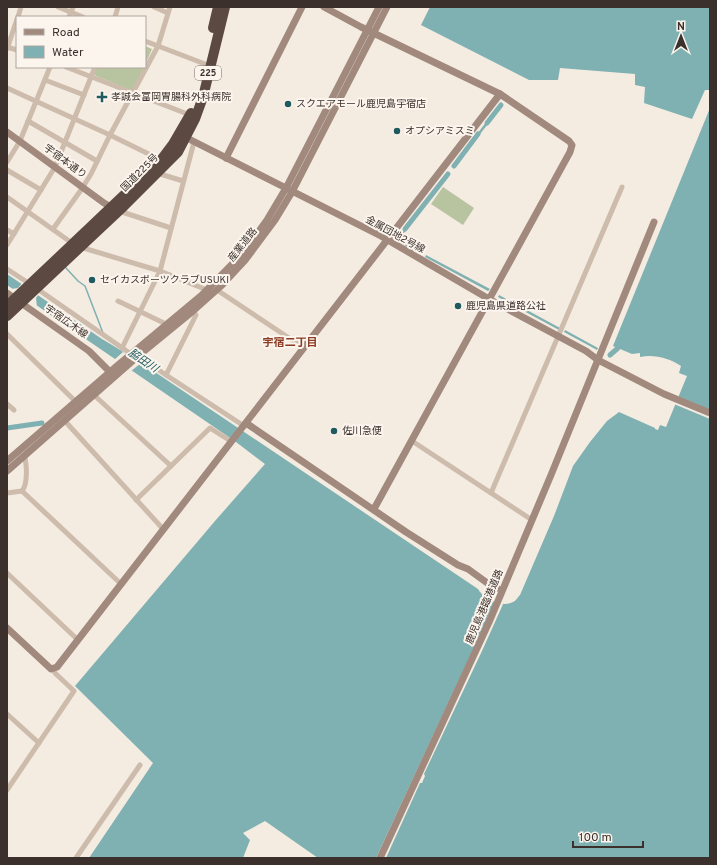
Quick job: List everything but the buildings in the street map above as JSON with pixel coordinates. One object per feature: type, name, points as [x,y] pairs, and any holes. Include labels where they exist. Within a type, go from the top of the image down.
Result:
[{"type":"highway","name":"国道225号","points":[[115,209],[161,160],[186,138],[190,115],[198,95],[218,7]]},
{"type":"highway","name":"国道225号","points":[[7,306],[32,287],[178,152],[195,119],[203,98],[225,7]]},
{"type":"highway","name":"国道225号","points":[[7,316],[17,297]]},
{"type":"street","points":[[58,7],[81,16]]},
{"type":"street","points":[[154,7],[168,13]]},
{"type":"street","points":[[53,229],[83,188],[110,134],[134,93],[158,46],[170,7]]},
{"type":"street","points":[[226,158],[302,7]]},
{"type":"street","points":[[324,7],[500,94],[569,141],[572,145],[570,152],[374,510]]},
{"type":"street","name":"産業道路","points":[[7,470],[94,395],[120,367],[217,290],[246,259],[275,220],[370,31],[379,7]]},
{"type":"street","name":"産業道路","points":[[370,31],[387,7]]},
{"type":"street","points":[[7,48],[16,21]]},
{"type":"street","points":[[146,41],[205,64]]},
{"type":"street","points":[[7,162],[20,141],[50,68]]},
{"type":"street","points":[[69,68],[190,115]]},
{"type":"street","points":[[7,245],[55,168],[95,68]]},
{"type":"street","points":[[45,80],[84,94]]},
{"type":"street","points":[[7,88],[110,134],[161,160]]},
{"type":"street","points":[[53,669],[57,667],[78,640],[500,94]]},
{"type":"street","points":[[28,121],[97,161]]},
{"type":"street","name":"宇宿本通り","points":[[7,132],[83,188],[115,209]]},
{"type":"street","points":[[122,348],[160,271],[183,181],[186,138]]},
{"type":"street","name":"金属団地2号線","points":[[186,138],[381,236],[387,241],[489,299],[593,355],[598,360],[669,396],[710,413]]},
{"type":"street","points":[[7,170],[41,190]]},
{"type":"street","points":[[157,173],[183,181]]},
{"type":"street","points":[[491,493],[622,187]]},
{"type":"street","name":"産業道路","points":[[134,357],[166,324],[207,290],[244,252],[289,190]]},
{"type":"street","points":[[7,198],[76,245],[160,271],[207,290]]},
{"type":"street","points":[[115,209],[171,228]]},
{"type":"street","name":"鹿児島港臨港道路","points":[[380,858],[477,650],[654,222]]},
{"type":"street","points":[[7,230],[14,234]]},
{"type":"street","points":[[7,269],[134,357],[166,375],[406,532],[497,588]]},
{"type":"street","points":[[217,290],[304,348]]},
{"type":"street","name":"宇宿広木線","points":[[17,297],[89,351],[112,375]]},
{"type":"street","points":[[118,301],[166,324]]},
{"type":"street","points":[[166,375],[196,316],[192,311]]},
{"type":"street","points":[[7,334],[76,402]]},
{"type":"street","name":"産業道路","points":[[7,462],[76,402],[112,375]]},
{"type":"street","points":[[94,395],[171,466]]},
{"type":"street","points":[[7,404],[14,410]]},
{"type":"street","points":[[64,420],[163,529]]},
{"type":"street","points":[[136,500],[210,428],[232,441]]},
{"type":"street","points":[[412,441],[532,520]]},
{"type":"street","points":[[22,491],[25,487],[26,461],[24,455]]},
{"type":"street","points":[[7,492],[22,491],[121,584]]},
{"type":"street","points":[[7,573],[78,640]]},
{"type":"street","points":[[7,628],[51,669],[53,669],[55,673],[74,691],[7,790]]},
{"type":"street","points":[[7,714],[39,743]]},
{"type":"street","points":[[76,858],[140,764]]},
{"type":"green space","points":[[146,46],[152,49],[146,63]]},
{"type":"green space","points":[[97,68],[144,68],[134,89],[131,90],[94,74]]},
{"type":"green space","points":[[443,187],[474,208],[463,225],[431,204]]},
{"type":"water","points":[[430,7],[710,7],[710,90],[705,90],[692,119],[644,103],[645,87],[635,85],[635,74],[560,68],[558,80],[529,80],[421,25]]},
{"type":"water","points":[[710,108],[710,858],[318,858],[265,821],[243,833],[250,840],[243,858],[89,858],[153,763],[75,686],[265,464],[236,442],[7,285],[7,274],[122,351],[141,366],[143,364],[478,589],[480,593],[488,599],[493,602],[509,604],[515,601],[520,595],[554,516],[573,466],[590,442],[607,421],[619,412],[658,430],[660,425],[666,427],[687,376],[679,373],[681,366],[672,361],[656,356],[640,357],[640,353],[632,354],[613,346]]},
{"type":"water","points":[[490,117],[492,119],[476,139],[474,138]]},
{"type":"water","points":[[408,224],[410,226],[403,234],[403,242],[423,253],[422,255],[399,242],[401,234]]},
{"type":"water","points":[[426,255],[490,289],[488,291],[425,257]]},
{"type":"water","points":[[499,295],[560,328],[559,330],[498,297]]},
{"type":"water","points":[[565,330],[598,348],[597,350],[564,332]]},
{"type":"pier","points":[[23,282],[39,294],[36,298],[37,307],[11,289],[18,288]]},
{"type":"pier","points":[[123,352],[140,364],[131,371],[114,360]]},
{"type":"pier","points":[[677,396],[710,410],[710,419],[674,404]]},
{"type":"pier","points":[[496,600],[504,602],[424,774],[425,776],[422,783],[420,783],[386,858],[376,858]]},
{"type":"waterway","points":[[487,123],[501,105]]},
{"type":"waterway","points":[[454,166],[478,134]]},
{"type":"waterway","points":[[405,229],[448,174]]},
{"type":"waterway","points":[[66,268],[85,286],[103,333]]},
{"type":"waterway","points":[[610,355],[618,348]]},
{"type":"waterway","points":[[7,428],[42,423]]},
{"type":"place","name":"孝誠会富岡胃腸科外科病院","points":[[102,97]]},
{"type":"place","name":"スクエアモール鹿児島宇宿店","points":[[288,104]]},
{"type":"place","name":"オプシアミスミ","points":[[397,131]]},
{"type":"place","name":"セイカスポーツクラブUSUKI","points":[[92,280]]},
{"type":"place","name":"鹿児島県道路公社","points":[[458,306]]},
{"type":"place","name":"佐川急便","points":[[334,431]]},
{"type":"district","name":"宇宿二丁目","points":[[290,343]]},
{"type":"water label","name":"脇田川","points":[[143,361]]}]
